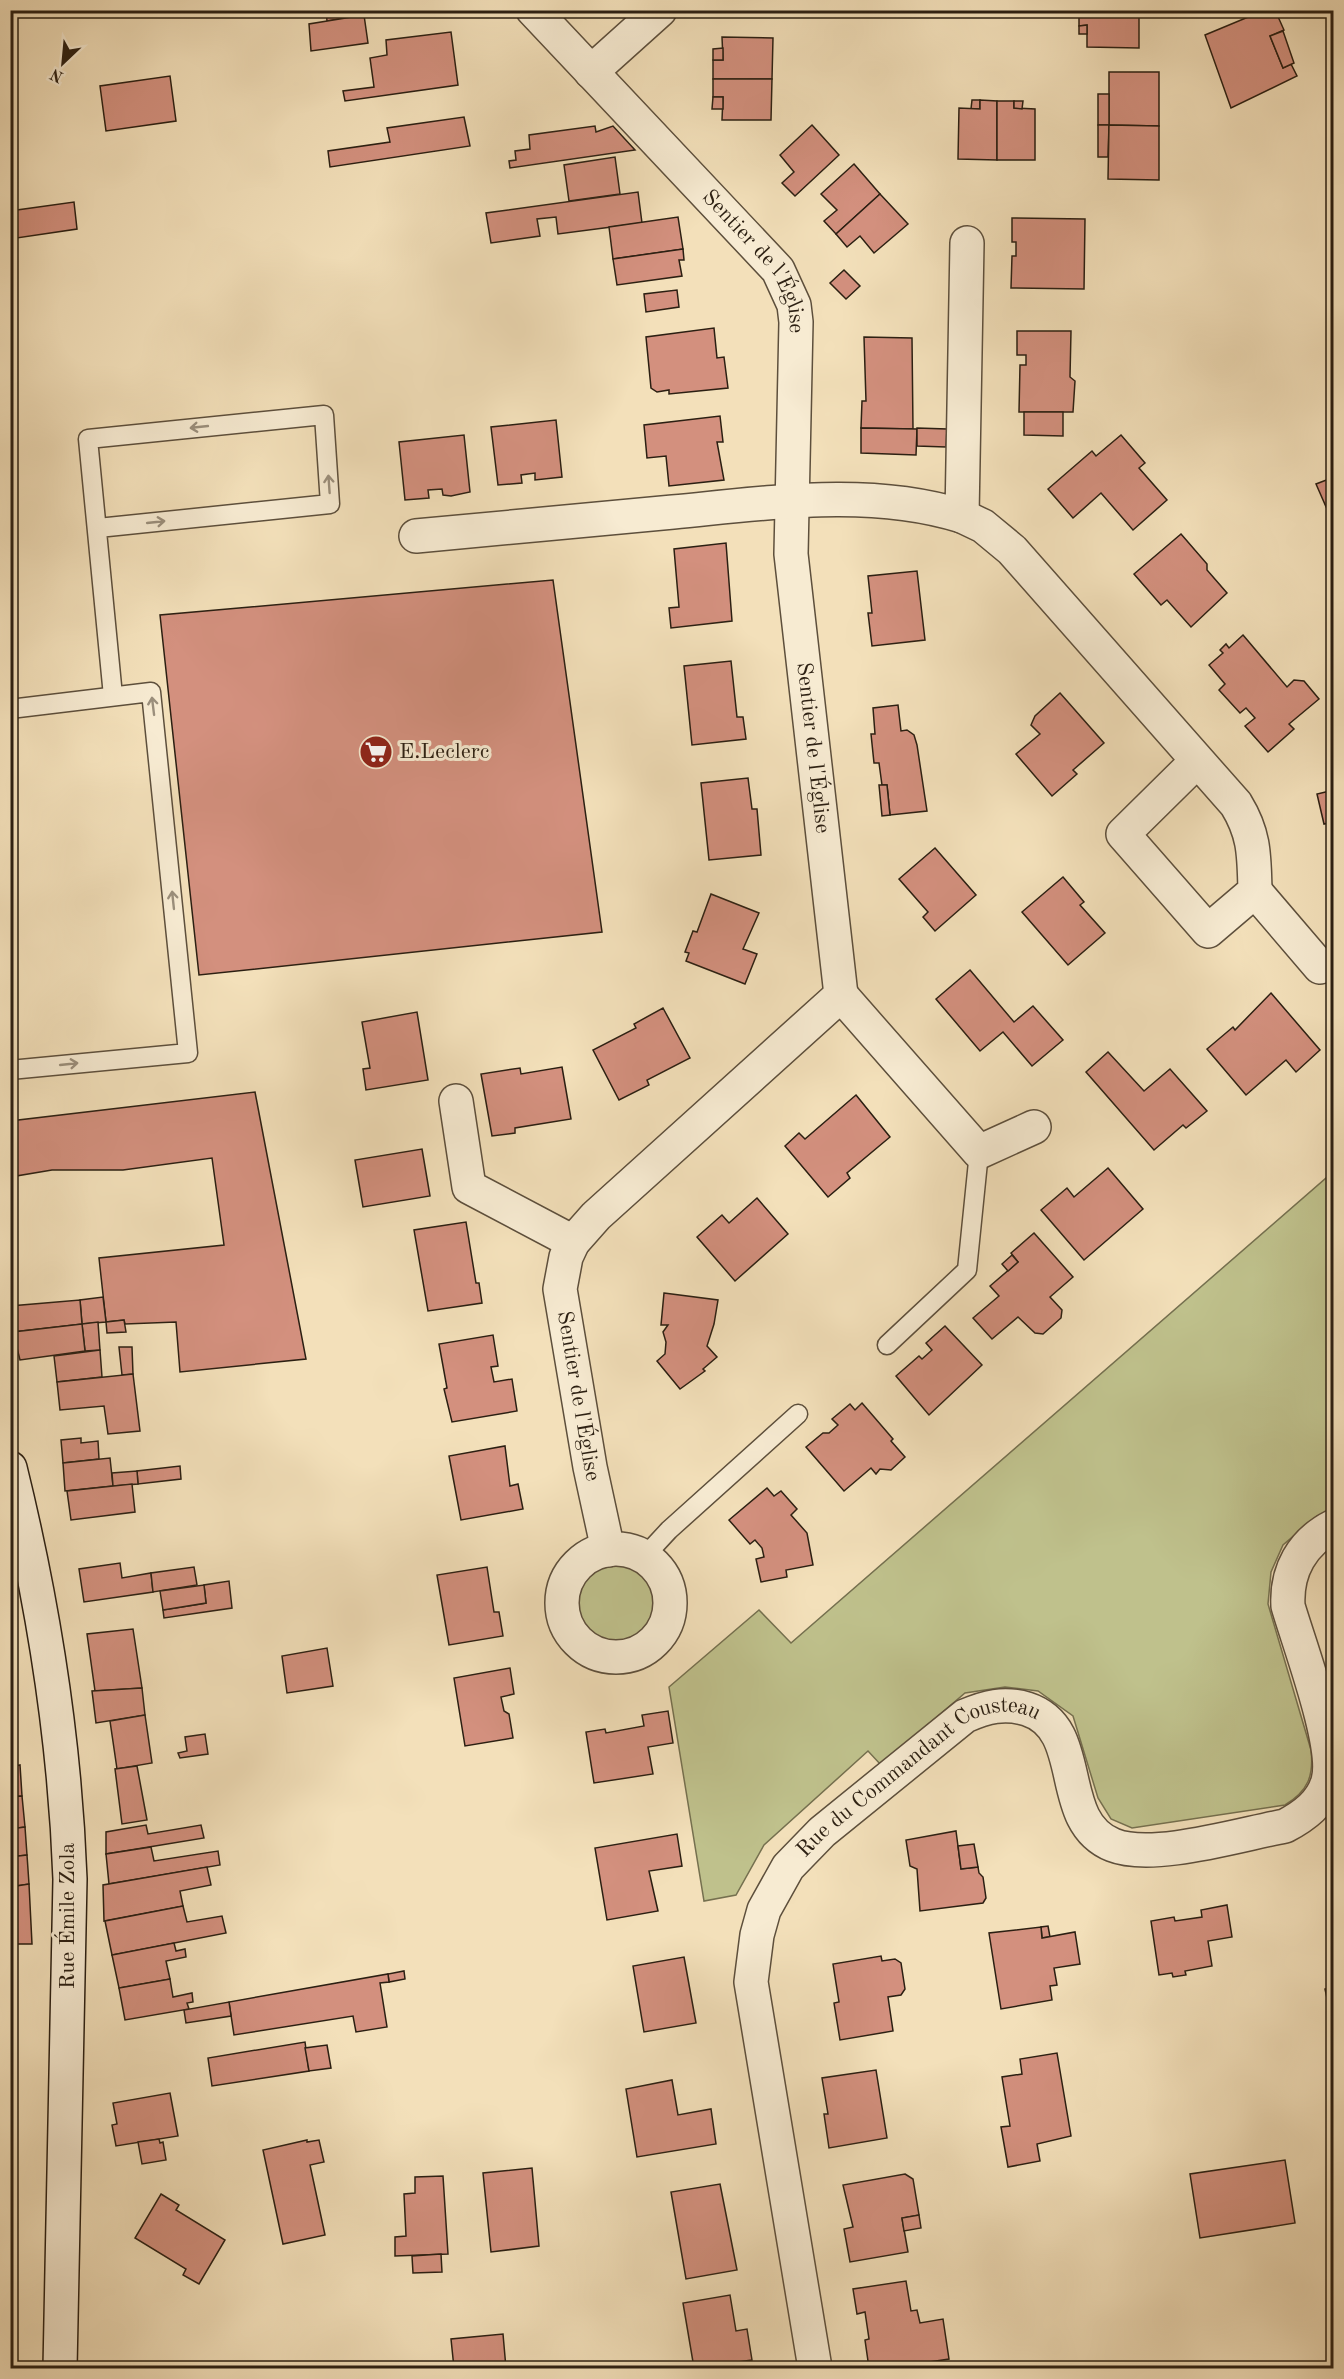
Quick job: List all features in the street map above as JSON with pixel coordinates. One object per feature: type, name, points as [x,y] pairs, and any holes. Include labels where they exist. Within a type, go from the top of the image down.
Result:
[{"type":"street","name":"Sentier de l'Église","points":[[534,10],[778,270],[787,287],[796,322],[792,501],[794,586],[841,994],[596,1216],[573,1242],[566,1257],[560,1289],[590,1467],[608,1550]]},
{"type":"street","points":[[591,72],[660,10]]},
{"type":"street","points":[[962,516],[967,243]]},
{"type":"street","points":[[416,536],[792,501],[885,501],[937,508],[983,525],[1012,550],[1236,804],[1248,823],[1254,844],[1255,891],[1320,967]]},
{"type":"street","points":[[1197,761],[1123,834],[1208,931],[1255,891]]},
{"type":"street","points":[[841,994],[979,1152],[1034,1127]]},
{"type":"street","points":[[456,1101],[470,1187],[573,1242]]},
{"type":"street","name":"Rue Émile Zola","points":[[10,1468],[21,1511],[57,1717],[68,1832],[70,1890],[60,2368]]},
{"type":"street","name":"Rue du Commandant Cousteau","points":[[815,2368],[751,1982],[757,1935],[775,1886],[805,1846],[965,1716],[983,1708],[1002,1705],[1034,1712],[1057,1730],[1063,1742],[1077,1805],[1094,1832],[1110,1844],[1126,1850],[1161,1850],[1285,1826],[1301,1818],[1323,1795],[1329,1781],[1330,1749],[1288,1606],[1287,1589],[1300,1555],[1314,1538],[1334,1526]]},
{"type":"street","points":[[608,1550],[627,1550],[644,1557],[654,1564],[668,1586],[670,1611],[661,1634],[643,1650],[618,1657],[594,1652],[574,1637],[566,1620],[562,1601],[568,1577],[585,1559],[608,1550]]},
{"type":"lane","points":[[98,528],[330,504],[324,415],[88,439],[113,696]]},
{"type":"lane","points":[[10,709],[151,692],[188,1053],[10,1070]]},
{"type":"lane","points":[[886,1346],[967,1270],[979,1152]]},
{"type":"lane","points":[[644,1557],[669,1530],[798,1414]]},
{"type":"green space","points":[[1333,1172],[1333,1511],[1317,1516],[1283,1545],[1271,1572],[1268,1604],[1311,1750],[1310,1775],[1299,1794],[1285,1805],[1132,1828],[1111,1819],[1098,1798],[1073,1716],[1038,1691],[1005,1687],[965,1693],[881,1765],[868,1751],[764,1845],[736,1895],[704,1901],[669,1687],[759,1610],[791,1643]]},
{"type":"green space","points":[[616,1560],[633,1563],[647,1572],[656,1586],[659,1603],[656,1620],[647,1634],[633,1643],[616,1646],[599,1643],[585,1634],[576,1620],[573,1603],[576,1586],[585,1572],[599,1563]]},
{"type":"building","points":[[326,10],[399,10],[327,21]]},
{"type":"building","points":[[1079,10],[1139,10],[1139,48],[1087,47],[1087,25],[1079,26]]},
{"type":"building","points":[[1265,10],[1275,10],[1284,30],[1270,36],[1283,68],[1291,64],[1297,76],[1231,108],[1205,35]]},
{"type":"building","points":[[364,15],[368,43],[311,51],[309,24]]},
{"type":"building","points":[[1087,25],[1087,34],[1079,34],[1079,26]]},
{"type":"building","points":[[1283,31],[1294,63],[1283,68],[1270,36]]},
{"type":"building","points":[[451,32],[458,85],[345,101],[343,91],[374,87],[370,58],[387,55],[386,40]]},
{"type":"building","points":[[722,37],[773,38],[772,79],[713,79],[713,60],[723,60]]},
{"type":"building","points":[[723,48],[723,60],[713,60],[713,49]]},
{"type":"building","points":[[1109,72],[1159,72],[1159,126],[1109,125]]},
{"type":"building","points":[[170,76],[176,121],[106,131],[100,86]]},
{"type":"building","points":[[713,79],[772,79],[771,120],[722,120],[723,97],[713,97]]},
{"type":"building","points":[[1098,94],[1109,94],[1109,125],[1098,125]]},
{"type":"building","points":[[713,97],[723,97],[723,109],[712,109]]},
{"type":"building","points":[[972,100],[980,100],[980,109],[971,109]]},
{"type":"building","points":[[980,100],[997,101],[997,160],[958,159],[959,108],[980,109]]},
{"type":"building","points":[[997,101],[1014,101],[1014,108],[1035,109],[1035,160],[997,160]]},
{"type":"building","points":[[1014,101],[1023,101],[1022,109],[1014,108]]},
{"type":"building","points":[[464,117],[470,146],[330,167],[328,151],[390,142],[387,128]]},
{"type":"building","points":[[812,125],[839,155],[795,196],[782,183],[794,172],[780,155]]},
{"type":"building","points":[[1098,125],[1109,125],[1108,157],[1098,157]]},
{"type":"building","points":[[1109,125],[1159,126],[1159,180],[1108,179]]},
{"type":"building","points":[[595,126],[596,132],[613,126],[635,150],[510,168],[509,161],[516,160],[515,151],[530,149],[529,135]]},
{"type":"building","points":[[615,157],[620,194],[569,201],[564,165]]},
{"type":"building","points":[[854,164],[880,194],[836,234],[824,221],[837,210],[821,194]]},
{"type":"building","points":[[638,192],[642,223],[558,234],[556,217],[537,219],[540,236],[491,243],[486,213]]},
{"type":"building","points":[[880,194],[908,224],[874,253],[860,236],[847,247],[836,234]]},
{"type":"building","points":[[74,202],[77,229],[10,239],[10,211]]},
{"type":"building","points":[[678,217],[683,249],[613,259],[609,227]]},
{"type":"building","points":[[1012,218],[1085,219],[1084,289],[1011,288],[1012,256],[1016,256],[1016,242],[1012,242]]},
{"type":"building","points":[[683,249],[684,260],[679,260],[682,276],[617,285],[613,259]]},
{"type":"building","points":[[844,270],[860,286],[846,299],[830,283]]},
{"type":"building","points":[[677,290],[679,307],[646,312],[644,294]]},
{"type":"building","points":[[714,328],[717,358],[724,357],[728,388],[669,394],[669,390],[657,392],[651,388],[646,337]]},
{"type":"building","points":[[1017,331],[1071,331],[1070,377],[1075,381],[1073,412],[1019,412],[1020,365],[1026,365],[1026,355],[1017,355]]},
{"type":"building","points":[[864,337],[912,338],[913,429],[861,428],[862,401],[866,401]]},
{"type":"building","points":[[1024,412],[1063,412],[1063,436],[1024,435]]},
{"type":"building","points":[[720,416],[723,442],[717,442],[724,480],[669,486],[666,456],[647,458],[644,425]]},
{"type":"building","points":[[556,420],[562,477],[535,480],[535,473],[521,475],[522,483],[498,485],[491,427]]},
{"type":"building","points":[[861,428],[917,429],[916,455],[861,453]]},
{"type":"building","points":[[917,428],[947,429],[946,447],[917,446]]},
{"type":"building","points":[[464,435],[470,492],[451,496],[443,495],[442,489],[428,490],[429,498],[405,500],[399,442]]},
{"type":"building","points":[[1121,435],[1145,463],[1139,468],[1167,500],[1133,530],[1101,493],[1073,518],[1048,489],[1092,451],[1096,456]]},
{"type":"building","points":[[1334,477],[1334,525],[1316,484]]},
{"type":"building","points":[[1181,534],[1207,564],[1207,570],[1227,593],[1191,627],[1167,600],[1161,605],[1134,574]]},
{"type":"building","points":[[10,540],[16,580],[10,581]]},
{"type":"building","points":[[726,543],[732,621],[671,628],[669,608],[679,607],[674,549]]},
{"type":"building","points":[[917,571],[925,640],[872,646],[868,613],[872,613],[868,576]]},
{"type":"building","points":[[16,580],[17,589],[10,589],[10,581]]},
{"type":"building","name":"E.Leclerc","points":[[553,580],[602,932],[199,975],[160,615]]},
{"type":"building","points":[[1243,635],[1287,687],[1294,680],[1304,681],[1319,699],[1289,724],[1294,729],[1268,752],[1245,726],[1255,718],[1246,708],[1240,713],[1219,690],[1225,684],[1209,665],[1223,653],[1220,650],[1226,644],[1229,648]]},
{"type":"building","points":[[731,661],[737,717],[743,717],[746,739],[692,745],[684,666]]},
{"type":"building","points":[[1060,693],[1104,743],[1073,770],[1077,774],[1052,796],[1016,754],[1040,734],[1031,725],[1035,716]]},
{"type":"building","points":[[898,705],[901,731],[907,730],[914,735],[917,745],[927,811],[890,815],[887,785],[882,785],[879,763],[874,763],[871,734],[875,734],[873,708]]},
{"type":"building","points":[[748,778],[752,809],[757,809],[761,855],[709,860],[701,783]]},
{"type":"building","points":[[879,785],[887,785],[890,815],[882,816]]},
{"type":"building","points":[[1334,790],[1334,822],[1324,824],[1317,794]]},
{"type":"building","points":[[935,848],[976,895],[935,931],[923,917],[928,912],[899,879]]},
{"type":"building","points":[[1063,877],[1084,902],[1080,905],[1105,933],[1068,965],[1022,912]]},
{"type":"building","points":[[711,894],[759,913],[743,949],[757,954],[745,984],[686,961],[689,953],[685,952],[693,931],[697,932]]},
{"type":"building","points":[[970,970],[1014,1022],[1033,1006],[1063,1040],[1032,1066],[1003,1032],[980,1051],[936,999]]},
{"type":"building","points":[[1271,993],[1320,1050],[1296,1072],[1286,1060],[1246,1095],[1207,1049],[1233,1027],[1235,1030]]},
{"type":"building","points":[[663,1008],[690,1058],[647,1080],[649,1085],[619,1100],[593,1050],[636,1028],[634,1024]]},
{"type":"building","points":[[417,1012],[428,1080],[366,1090],[363,1069],[370,1068],[362,1022]]},
{"type":"building","points":[[1108,1052],[1144,1091],[1170,1069],[1207,1111],[1186,1128],[1183,1125],[1154,1150],[1086,1072]]},
{"type":"building","points":[[562,1067],[571,1119],[515,1128],[515,1133],[492,1136],[481,1074],[520,1068],[521,1074]]},
{"type":"building","points":[[255,1092],[306,1359],[180,1372],[176,1322],[125,1324],[124,1320],[106,1322],[99,1258],[224,1245],[212,1158],[123,1170],[52,1170],[10,1177],[10,1121]]},
{"type":"building","points":[[856,1095],[890,1137],[847,1173],[850,1178],[828,1197],[785,1146],[799,1133],[805,1139]]},
{"type":"building","points":[[422,1149],[430,1196],[363,1207],[355,1160]]},
{"type":"building","points":[[1108,1168],[1143,1209],[1084,1260],[1041,1210],[1067,1188],[1074,1197]]},
{"type":"building","points":[[757,1198],[788,1234],[735,1281],[697,1237],[722,1215],[729,1223]]},
{"type":"building","points":[[466,1222],[476,1283],[479,1283],[482,1303],[428,1311],[414,1230]]},
{"type":"building","points":[[1034,1233],[1073,1277],[1050,1297],[1062,1310],[1061,1318],[1043,1334],[1035,1333],[1018,1317],[992,1339],[973,1318],[999,1296],[990,1286],[1018,1262],[1011,1253]]},
{"type":"building","points":[[1012,1255],[1018,1262],[1008,1271],[1002,1264]]},
{"type":"building","points":[[664,1293],[718,1300],[707,1346],[717,1357],[703,1369],[705,1371],[680,1389],[657,1361],[665,1354],[666,1342],[663,1332],[668,1325],[661,1325]]},
{"type":"building","points":[[103,1297],[106,1322],[82,1324],[80,1300]]},
{"type":"building","points":[[80,1300],[82,1324],[13,1332],[10,1306]]},
{"type":"building","points":[[124,1320],[126,1332],[107,1333],[106,1322]]},
{"type":"building","points":[[98,1322],[100,1350],[85,1351],[82,1324]]},
{"type":"building","points":[[82,1324],[85,1351],[20,1360],[13,1332]]},
{"type":"building","points":[[945,1326],[982,1365],[929,1415],[896,1376],[919,1356],[922,1359],[932,1350],[926,1343]]},
{"type":"building","points":[[493,1335],[498,1366],[491,1367],[494,1382],[512,1379],[517,1411],[452,1422],[444,1389],[447,1388],[439,1344]]},
{"type":"building","points":[[119,1347],[132,1347],[133,1374],[122,1375]]},
{"type":"building","points":[[100,1350],[102,1377],[57,1382],[54,1356]]},
{"type":"building","points":[[133,1374],[140,1431],[108,1434],[104,1406],[60,1410],[57,1382]]},
{"type":"building","points":[[862,1403],[893,1439],[891,1441],[905,1457],[891,1470],[880,1469],[876,1474],[871,1468],[844,1491],[806,1447],[823,1433],[829,1433],[838,1425],[832,1419],[850,1404],[855,1410]]},
{"type":"building","points":[[81,1438],[81,1443],[98,1441],[99,1459],[63,1463],[61,1440]]},
{"type":"building","points":[[505,1446],[510,1486],[518,1484],[523,1509],[461,1520],[449,1456]]},
{"type":"building","points":[[110,1458],[113,1486],[65,1491],[63,1463]]},
{"type":"building","points":[[180,1466],[181,1479],[138,1484],[137,1471]]},
{"type":"building","points":[[137,1471],[138,1484],[113,1486],[112,1473]]},
{"type":"building","points":[[132,1484],[135,1512],[71,1520],[67,1491]]},
{"type":"building","points":[[767,1488],[774,1496],[781,1491],[797,1509],[791,1515],[807,1533],[813,1565],[786,1570],[787,1577],[761,1582],[756,1559],[764,1557],[762,1548],[755,1540],[750,1544],[729,1520]]},
{"type":"building","points":[[120,1563],[122,1578],[151,1573],[153,1592],[84,1602],[79,1569]]},
{"type":"building","points":[[194,1567],[197,1585],[153,1592],[151,1573]]},
{"type":"building","points":[[487,1567],[494,1612],[499,1612],[503,1636],[449,1645],[437,1575]]},
{"type":"building","points":[[229,1581],[232,1608],[164,1618],[163,1610],[206,1603],[204,1585]]},
{"type":"building","points":[[204,1585],[206,1603],[163,1610],[160,1591]]},
{"type":"building","points":[[133,1629],[142,1688],[95,1691],[87,1634]]},
{"type":"building","points":[[327,1648],[333,1686],[287,1693],[282,1656]]},
{"type":"building","points":[[510,1668],[514,1694],[501,1697],[504,1711],[509,1714],[513,1738],[465,1746],[454,1678]]},
{"type":"building","points":[[142,1688],[145,1715],[96,1723],[92,1691]]},
{"type":"building","points":[[668,1711],[673,1743],[648,1747],[653,1774],[594,1783],[586,1732],[605,1729],[606,1733],[644,1726],[642,1715]]},
{"type":"building","points":[[145,1715],[152,1763],[117,1769],[110,1721]]},
{"type":"building","points":[[205,1734],[208,1754],[180,1758],[178,1753],[187,1751],[185,1737]]},
{"type":"building","points":[[20,1765],[22,1796],[10,1797],[10,1767]]},
{"type":"building","points":[[137,1766],[147,1820],[122,1824],[115,1769]]},
{"type":"building","points":[[22,1796],[25,1827],[10,1829],[10,1797]]},
{"type":"building","points":[[146,1825],[148,1834],[201,1825],[204,1838],[106,1854],[106,1832]]},
{"type":"building","points":[[25,1827],[27,1855],[10,1857],[10,1829]]},
{"type":"building","points":[[956,1831],[961,1869],[978,1867],[983,1877],[986,1898],[983,1903],[920,1911],[917,1869],[910,1866],[906,1840]]},
{"type":"building","points":[[677,1834],[682,1866],[649,1871],[658,1911],[607,1920],[595,1848]]},
{"type":"building","points":[[974,1844],[978,1867],[961,1869],[958,1846]]},
{"type":"building","points":[[151,1847],[154,1861],[218,1851],[220,1865],[109,1884],[106,1854]]},
{"type":"building","points":[[27,1855],[29,1884],[10,1887],[10,1857]]},
{"type":"building","points":[[207,1867],[211,1885],[180,1891],[183,1906],[104,1921],[103,1885]]},
{"type":"building","points":[[29,1884],[32,1944],[10,1944],[10,1887]]},
{"type":"building","points":[[1227,1905],[1232,1937],[1208,1941],[1212,1966],[1185,1971],[1186,1975],[1173,1977],[1172,1973],[1159,1975],[1151,1921],[1174,1917],[1175,1921],[1202,1917],[1201,1910]]},
{"type":"building","points":[[183,1906],[187,1922],[222,1916],[226,1933],[112,1955],[105,1921]]},
{"type":"building","points":[[1048,1926],[1050,1937],[1042,1938],[1041,1927]]},
{"type":"building","points":[[1041,1927],[1042,1938],[1075,1932],[1080,1964],[1054,1968],[1057,1985],[1050,1986],[1052,2000],[1001,2009],[989,1933]]},
{"type":"building","points":[[174,1943],[176,1951],[185,1949],[186,1957],[166,1961],[170,1979],[119,1988],[112,1955]]},
{"type":"building","points":[[881,1956],[882,1961],[895,1959],[901,1963],[905,1989],[901,1995],[888,1997],[893,2031],[840,2040],[834,2003],[839,2002],[833,1964]]},
{"type":"building","points":[[684,1957],[696,2023],[644,2032],[633,1966]]},
{"type":"building","points":[[404,1971],[405,1979],[389,1982],[388,1974]]},
{"type":"building","points":[[388,1974],[389,1982],[380,1983],[387,2027],[356,2032],[353,2016],[234,2035],[229,2002]]},
{"type":"building","points":[[10,1979],[13,1979],[13,2000],[10,2000]]},
{"type":"building","points":[[170,1979],[173,1997],[192,1993],[193,2002],[187,2003],[189,2009],[125,2020],[119,1988]]},
{"type":"building","points":[[1334,1987],[1334,2002],[1328,2003],[1325,1989]]},
{"type":"building","points":[[229,2002],[231,2016],[186,2023],[184,2010]]},
{"type":"building","points":[[305,2042],[309,2071],[212,2086],[208,2058]]},
{"type":"building","points":[[327,2045],[331,2068],[309,2071],[305,2048]]},
{"type":"building","points":[[1057,2053],[1071,2136],[1037,2144],[1040,2161],[1008,2167],[1001,2127],[1010,2126],[1002,2077],[1022,2074],[1020,2059]]},
{"type":"building","points":[[876,2070],[887,2138],[829,2148],[824,2114],[828,2114],[822,2078]]},
{"type":"building","points":[[672,2080],[678,2115],[711,2109],[716,2144],[637,2157],[626,2089]]},
{"type":"building","points":[[170,2093],[178,2136],[116,2146],[112,2125],[117,2124],[113,2103]]},
{"type":"building","points":[[159,2139],[160,2143],[163,2142],[166,2160],[142,2164],[138,2142]]},
{"type":"building","points":[[307,2140],[307,2142],[319,2140],[324,2162],[310,2165],[325,2235],[283,2244],[263,2150]]},
{"type":"building","points":[[1285,2160],[1295,2223],[1200,2238],[1190,2174]]},
{"type":"building","points":[[532,2168],[539,2246],[491,2252],[483,2173]]},
{"type":"building","points":[[905,2174],[913,2179],[919,2215],[902,2218],[908,2252],[850,2262],[844,2229],[853,2227],[843,2185]]},
{"type":"building","points":[[443,2176],[448,2254],[395,2256],[395,2237],[406,2236],[404,2194],[415,2193],[415,2177]]},
{"type":"building","points":[[720,2184],[737,2270],[686,2279],[671,2192]]},
{"type":"building","points":[[161,2194],[179,2205],[176,2210],[225,2240],[199,2284],[183,2275],[186,2269],[135,2238]]},
{"type":"building","points":[[919,2215],[921,2228],[904,2231],[902,2218]]},
{"type":"building","points":[[441,2254],[442,2272],[413,2273],[412,2256]]},
{"type":"building","points":[[906,2281],[911,2311],[917,2310],[920,2323],[943,2319],[949,2359],[890,2368],[869,2368],[865,2340],[869,2339],[865,2312],[857,2314],[853,2289]]},
{"type":"building","points":[[730,2295],[736,2331],[747,2329],[752,2360],[694,2368],[683,2303]]},
{"type":"building","points":[[503,2334],[506,2368],[454,2368],[451,2339]]},
{"type":"building","points":[[217,2367],[217,2368],[165,2368]]},
{"type":"place","name":"E.Leclerc","points":[[376,752]]}]
